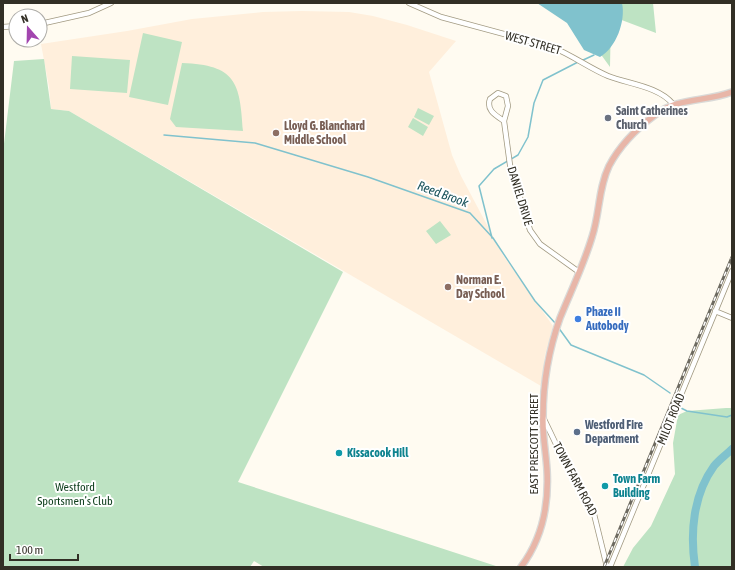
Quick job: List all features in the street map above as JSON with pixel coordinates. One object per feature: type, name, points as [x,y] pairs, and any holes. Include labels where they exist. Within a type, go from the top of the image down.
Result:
[{"type":"main road","name":"EAST PRESCOTT STREET","points":[[521,567],[533,549],[538,537],[545,506],[547,471],[543,416],[549,360],[559,323],[593,235],[603,182],[612,162],[634,132],[656,114],[673,104],[732,92]]},
{"type":"street","points":[[48,22],[89,13],[111,3]]},
{"type":"street","name":"WEST STREET","points":[[409,3],[441,17],[566,52],[607,76],[665,96],[673,104]]},
{"type":"street","name":"DANIEL DRIVE","points":[[504,121],[491,111],[489,107],[490,99],[498,93],[506,96],[508,103],[504,121],[512,172],[530,230],[540,244],[578,272]]},
{"type":"street","name":"MILOT ROAD","points":[[609,567],[732,271]]},
{"type":"street","points":[[715,311],[732,318]]},
{"type":"street","name":"TOWN FARM ROAD","points":[[543,416],[566,465],[593,510],[609,567]]},
{"type":"shaded area","name":"Lloyd G. Blanchard Middle School","points":[[263,12],[349,12],[373,16],[407,25],[456,41],[429,72],[452,155],[461,176],[503,255],[553,326],[545,355],[541,386],[69,111],[51,109],[49,87],[42,48],[48,48],[48,43],[192,19]]},
{"type":"green space","points":[[536,3],[653,3],[656,33],[611,16],[610,67],[573,16]]},
{"type":"green space","points":[[143,33],[182,42],[168,105],[129,97]]},
{"type":"green space","points":[[72,56],[130,60],[127,93],[70,89]]},
{"type":"green space","name":"Westford Sportsmen’s Club","points":[[44,59],[51,109],[69,111],[343,272],[238,482],[499,567],[264,567],[254,561],[250,567],[3,567],[3,152],[14,61]]},
{"type":"green space","points":[[182,63],[200,64],[214,68],[224,72],[232,79],[237,88],[240,100],[243,131],[176,127],[170,119]]},
{"type":"green space","points":[[418,108],[434,116],[429,125],[414,117]]},
{"type":"green space","points":[[413,118],[428,127],[423,136],[408,127]]},
{"type":"green space","points":[[440,221],[451,235],[436,244],[426,231]]},
{"type":"green space","points":[[732,408],[732,567],[623,567],[633,548],[651,526],[675,474],[673,443],[678,415],[687,411]]},
{"type":"water","points":[[537,3],[622,3],[623,10],[621,26],[611,47],[600,57],[584,50],[567,23]]},
{"type":"waterway","points":[[581,61],[594,55]]},
{"type":"waterway","points":[[492,238],[479,186],[494,169],[518,155],[528,137],[534,103],[543,80],[578,62]]},
{"type":"waterway","name":"Reed Brook","points":[[164,135],[255,143],[368,177],[470,213],[493,238],[535,301],[556,324]]},
{"type":"waterway","name":"Reed Brook","points":[[558,327],[571,345],[644,375],[670,393]]},
{"type":"waterway","points":[[679,407],[687,411],[727,417],[732,415]]},
{"type":"waterway","points":[[695,567],[693,528],[697,502],[701,489],[714,466],[732,449]]},
{"type":"railway","points":[[604,567],[732,257]]},
{"type":"place","name":"Saint Catherines Church","points":[[608,118]]},
{"type":"place","name":"Lloyd G. Blanchard Middle School","points":[[276,133]]},
{"type":"place","name":"Norman E. Day School","points":[[448,287]]},
{"type":"place","name":"Phaze II Autobody","points":[[578,319]]},
{"type":"place","name":"Westford Fire Department","points":[[577,432]]},
{"type":"place","name":"Kissacook Hill","points":[[339,453]]},
{"type":"place","name":"Town Farm Building","points":[[605,486]]}]
